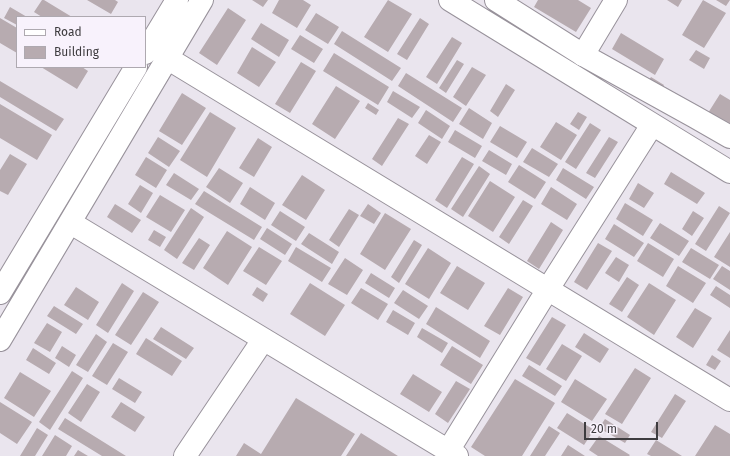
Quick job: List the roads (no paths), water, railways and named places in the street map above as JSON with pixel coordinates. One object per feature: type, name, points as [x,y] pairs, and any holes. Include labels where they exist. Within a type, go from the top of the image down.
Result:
[{"type":"street","points":[[146,51],[177,0]]},
{"type":"street","points":[[0,340],[71,223],[202,0]]},
{"type":"street","points":[[450,0],[730,172]]},
{"type":"street","points":[[496,0],[583,56],[730,137]]},
{"type":"street","points":[[583,56],[616,0]]},
{"type":"street","points":[[167,58],[730,400]]},
{"type":"street","points":[[0,293],[135,68]]},
{"type":"street","points":[[71,223],[453,454],[548,289],[652,125]]},
{"type":"street","points":[[185,456],[263,340]]}]
